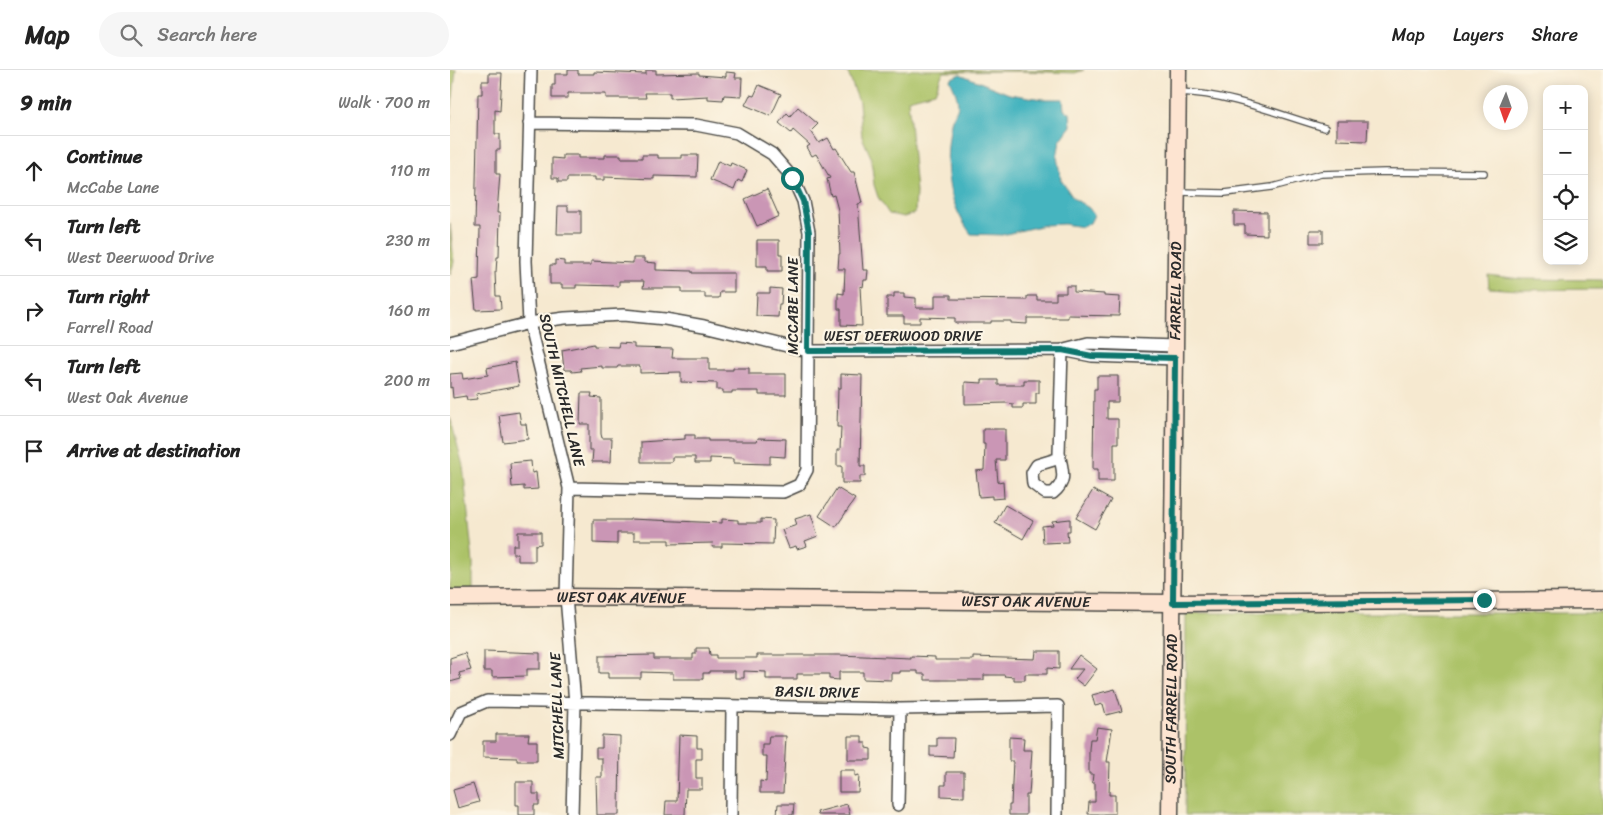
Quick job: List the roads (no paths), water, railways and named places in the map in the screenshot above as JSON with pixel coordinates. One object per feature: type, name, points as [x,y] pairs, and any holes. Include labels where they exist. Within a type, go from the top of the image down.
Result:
[{"type":"street","name":"SOUTH MITCHELL LANE","points":[[531,70],[528,123],[526,261],[529,322],[569,488],[566,597]]},
{"type":"street","name":"FARRELL ROAD","points":[[1173,603],[1178,70]]},
{"type":"street","name":"MCCABE LANE","points":[[528,123],[696,125],[737,133],[772,154],[792,178],[803,201],[809,232],[807,470],[799,485],[783,492],[569,488]]},
{"type":"street","name":"WEST DEERWOOD DRIVE","points":[[450,343],[529,322],[623,315],[704,326],[808,351],[1062,350],[1088,343],[1175,352]]},
{"type":"street","points":[[1060,458],[1062,350]]},
{"type":"street","name":"WEST OAK AVENUE","points":[[450,598],[566,597],[1173,603],[1603,600]]},
{"type":"street","name":"MITCHELL LANE","points":[[566,597],[575,703],[572,815]]},
{"type":"street","name":"SOUTH FARRELL ROAD","points":[[1170,815],[1173,603]]},
{"type":"street","name":"BASIL DRIVE","points":[[450,735],[461,712],[486,701],[900,709],[1058,706],[1057,815]]},
{"type":"street","points":[[731,815],[732,706]]},
{"type":"street","points":[[898,805],[900,709]]},
{"type":"lane","points":[[1178,92],[1201,94],[1253,105],[1325,128]]},
{"type":"lane","points":[[1177,192],[1225,193],[1272,187],[1321,174],[1385,172],[1484,173]]},
{"type":"water","points":[[960,74],[1009,94],[1042,99],[1063,99],[1064,110],[1070,113],[1071,126],[1060,141],[1057,157],[1061,180],[1073,198],[1089,208],[1094,215],[1090,223],[1082,227],[1064,224],[1044,225],[1002,235],[971,234],[962,221],[951,194],[947,167],[951,123],[958,104],[950,79]]}]
